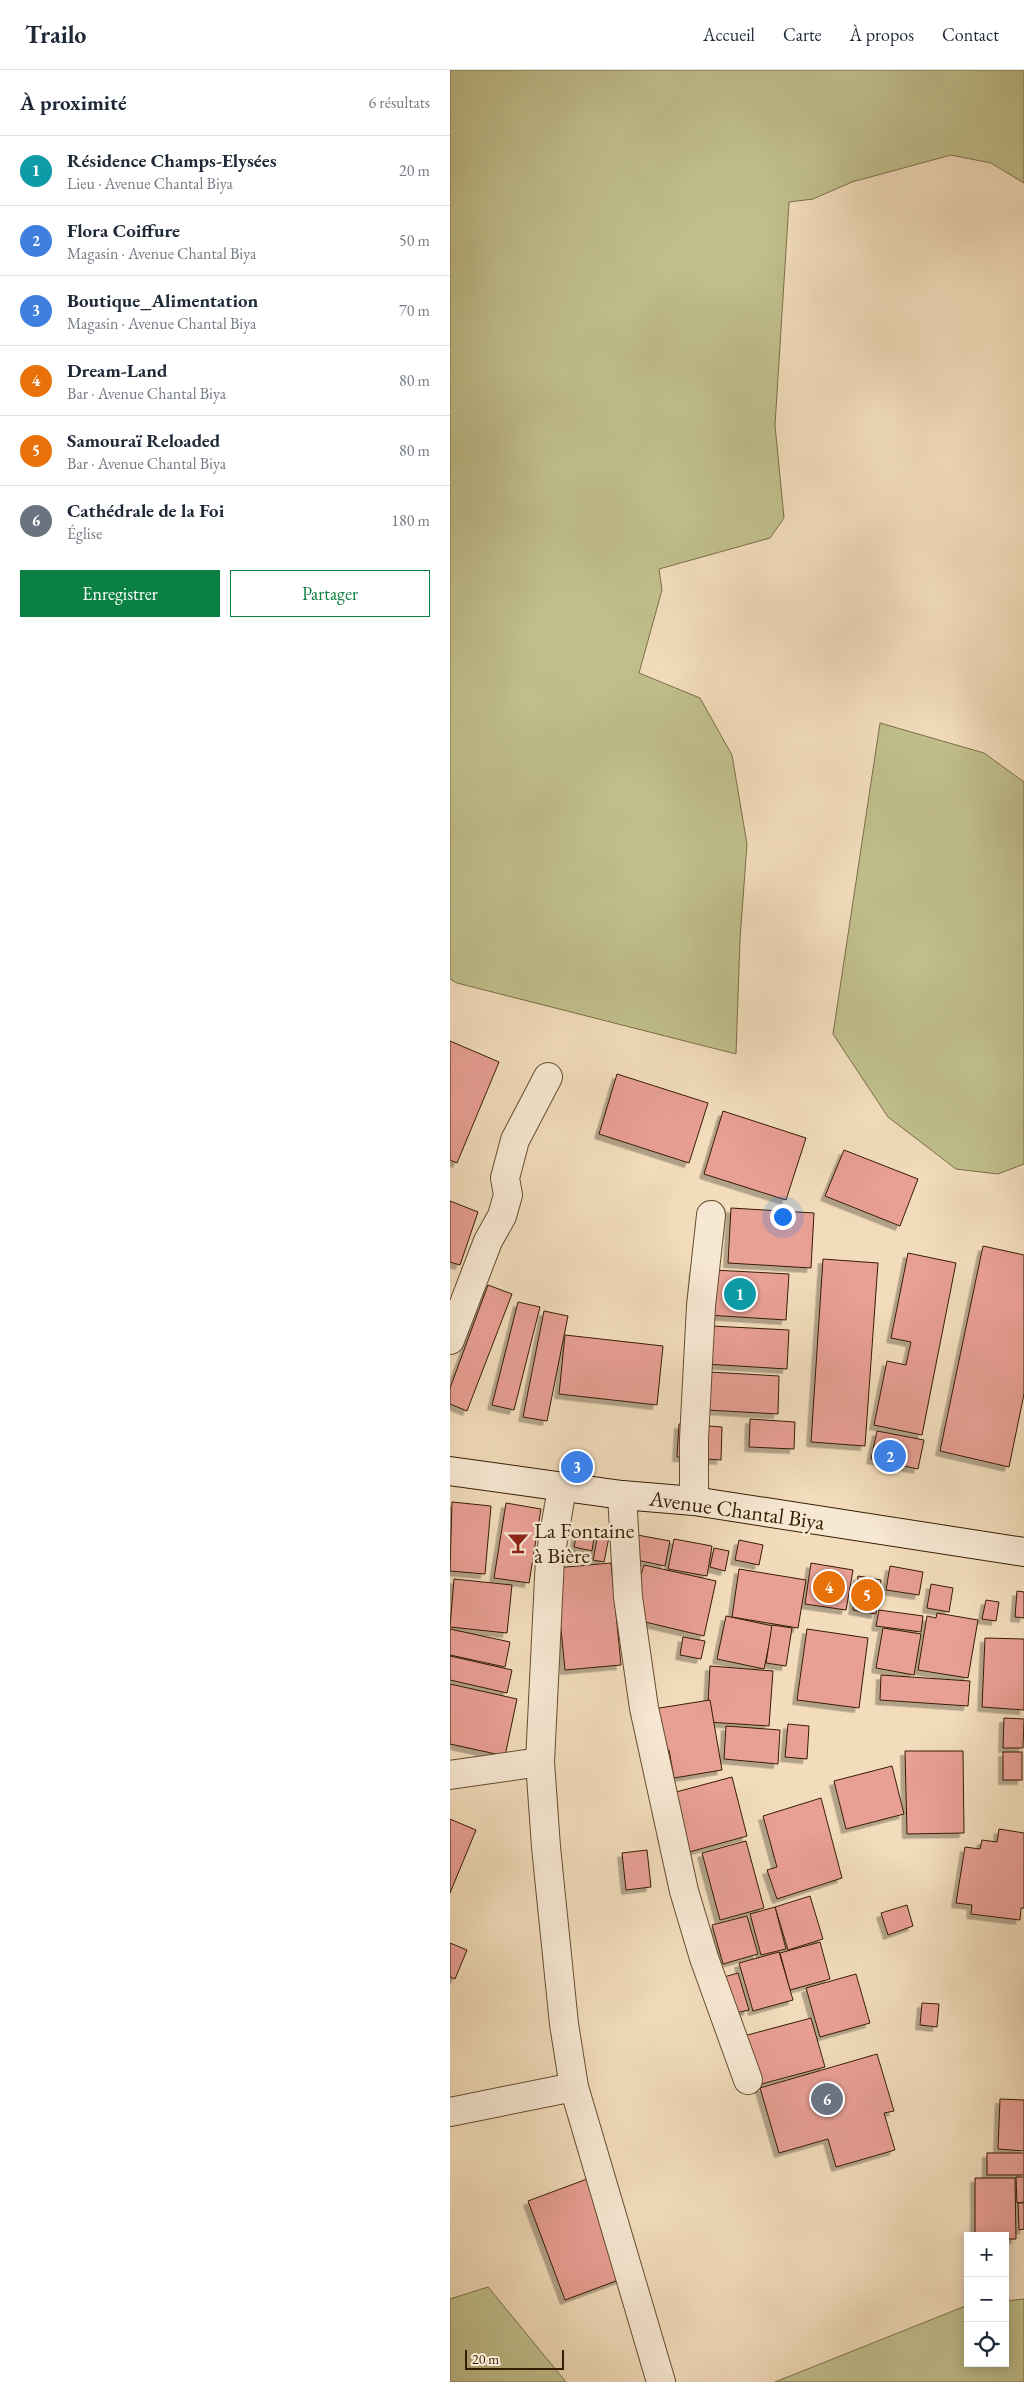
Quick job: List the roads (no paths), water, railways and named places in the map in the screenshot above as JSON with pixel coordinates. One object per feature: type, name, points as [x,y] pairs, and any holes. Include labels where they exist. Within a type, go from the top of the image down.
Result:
[{"type":"street","points":[[450,1340],[488,1241],[502,1216],[508,1195],[505,1178],[515,1140],[548,1077]]},
{"type":"street","points":[[694,1501],[694,1439],[701,1306],[711,1216]]},
{"type":"street","name":"Avenue Chantal Biya","points":[[450,1471],[562,1488],[694,1501],[1024,1552]]},
{"type":"street","points":[[562,1488],[550,1558],[540,1762],[564,2024],[574,2087],[661,2382]]},
{"type":"street","points":[[622,1495],[628,1597],[644,1708],[684,1891],[704,1958],[748,2080]]},
{"type":"street","points":[[450,1775],[540,1762]]},
{"type":"street","points":[[450,2112],[574,2087]]},
{"type":"place","name":"Résidence Champs-Elysées","points":[[740,1294]]},
{"type":"place","name":"Flora Coiffure","points":[[890,1456]]},
{"type":"place","name":"Boutique_Alimentation","points":[[577,1467]]},
{"type":"place","name":"La Fontaine à Bière","points":[[518,1543]]},
{"type":"place","name":"Dream-Land","points":[[829,1587]]},
{"type":"place","name":"Samouraï Reloaded","points":[[867,1595]]},
{"type":"place","name":"Cathédrale de la Foi","points":[[827,2099]]}]
